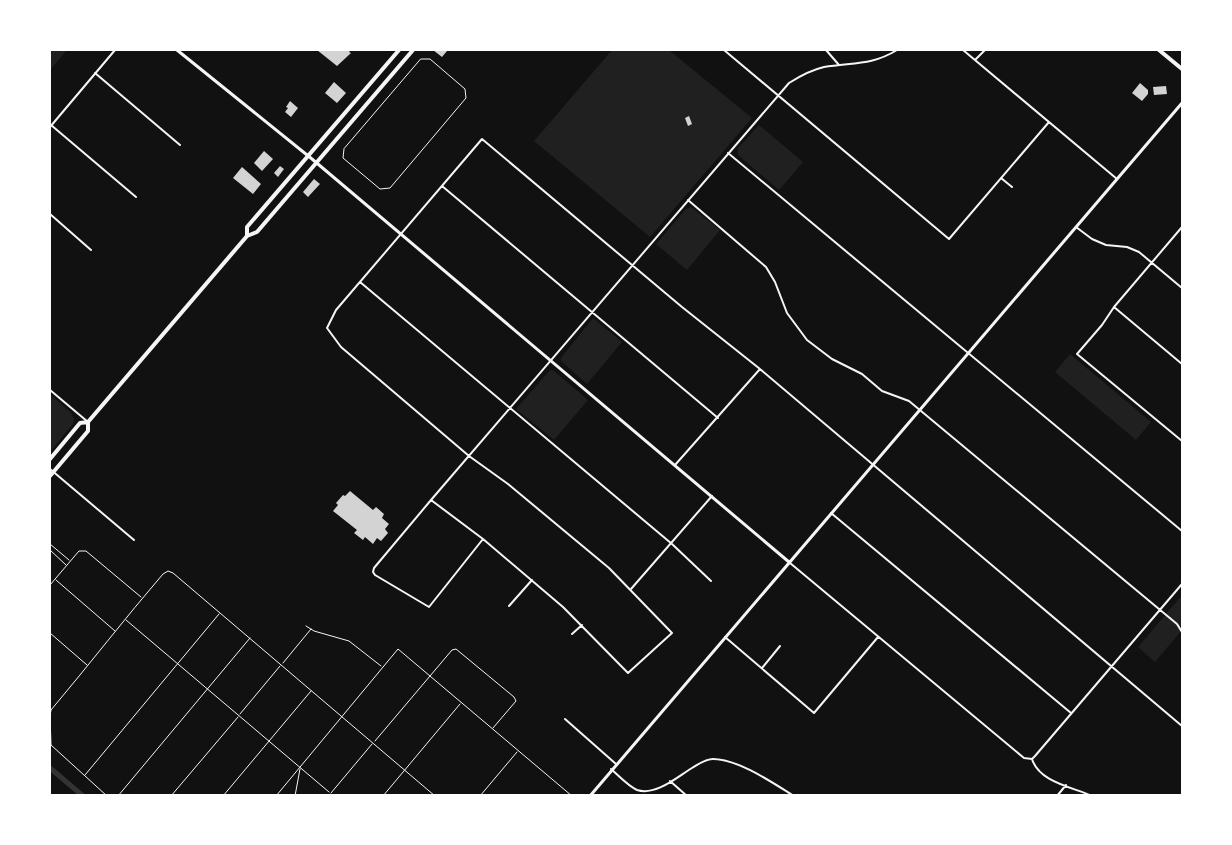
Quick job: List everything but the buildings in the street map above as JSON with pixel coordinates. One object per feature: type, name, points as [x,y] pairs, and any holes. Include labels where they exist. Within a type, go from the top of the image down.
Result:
[{"type":"main road","points":[[247,236],[247,227],[399,50]]},
{"type":"main road","points":[[51,472],[88,430],[88,422],[247,236],[257,232],[414,50]]},
{"type":"main road","points":[[1159,50],[1182,69]]},
{"type":"main road","points":[[50,459],[80,423],[88,422]]},
{"type":"street","points":[[115,50],[50,126],[136,197]]},
{"type":"street","points":[[177,50],[308,156],[1024,758],[1030,759],[1038,772],[1092,795]]},
{"type":"street","points":[[724,50],[949,238],[1049,122]]},
{"type":"street","points":[[826,50],[839,66]]},
{"type":"street","points":[[483,539],[429,607],[373,572],[431,500],[789,83],[805,73],[822,68],[874,61],[897,50]]},
{"type":"street","points":[[963,50],[1117,179]]},
{"type":"street","points":[[975,60],[985,50]]},
{"type":"street","points":[[95,73],[180,145]]},
{"type":"street","points":[[590,795],[1182,103]]},
{"type":"street","points":[[431,500],[532,580],[582,625],[628,673],[672,633],[609,568],[508,484],[469,456],[341,347],[327,328],[336,309],[482,139],[1182,726]]},
{"type":"street","points":[[728,153],[1182,531]]},
{"type":"street","points":[[1001,178],[1012,187]]},
{"type":"street","points":[[442,186],[718,418]]},
{"type":"street","points":[[688,200],[762,262],[776,282],[787,313],[807,340],[832,359],[862,374],[882,391],[909,401],[1177,624],[1182,632]]},
{"type":"street","points":[[50,214],[92,250]]},
{"type":"street","points":[[1076,227],[1092,239],[1106,245],[1127,247],[1139,252],[1182,288]]},
{"type":"street","points":[[1182,227],[1077,354],[1182,441]]},
{"type":"street","points":[[360,282],[672,544],[711,581]]},
{"type":"street","points":[[1114,307],[1182,364]]},
{"type":"street","points":[[675,465],[759,369]]},
{"type":"street","points":[[50,390],[88,422]]},
{"type":"street","points":[[51,472],[134,540]]},
{"type":"street","points":[[630,590],[712,496]]},
{"type":"street","points":[[831,513],[1071,713]]},
{"type":"street","points":[[509,606],[532,580]]},
{"type":"street","points":[[1030,759],[1182,584]]},
{"type":"street","points":[[572,634],[582,625]]},
{"type":"street","points":[[725,638],[814,713],[879,636]]},
{"type":"street","points":[[762,668],[780,646]]},
{"type":"street","points":[[565,719],[616,764]]},
{"type":"street","points":[[611,769],[637,790],[648,791],[658,789],[701,762],[716,759],[758,774],[794,795]]},
{"type":"street","points":[[670,781],[687,795]]},
{"type":"street","points":[[1057,795],[1066,785]]},
{"type":"lane","points":[[421,59],[430,59],[465,89],[466,98],[390,188],[380,189],[343,158],[344,149],[421,59]]},
{"type":"lane","points":[[50,544],[70,562]]},
{"type":"lane","points":[[50,550],[67,565]]},
{"type":"lane","points":[[50,585],[79,551],[86,551],[142,598]]},
{"type":"lane","points":[[106,795],[51,745],[51,710],[124,619],[168,571],[435,795]]},
{"type":"lane","points":[[55,579],[115,631]]},
{"type":"lane","points":[[83,776],[220,613]]},
{"type":"lane","points":[[124,619],[333,795]]},
{"type":"lane","points":[[306,626],[349,641],[382,668]]},
{"type":"lane","points":[[171,795],[311,629]]},
{"type":"lane","points":[[50,633],[88,666]]},
{"type":"lane","points":[[118,795],[250,638]]},
{"type":"lane","points":[[276,795],[398,649],[572,795]]},
{"type":"lane","points":[[331,793],[452,650],[456,649],[514,697],[516,701],[493,729]]},
{"type":"lane","points":[[223,795],[311,690]]},
{"type":"lane","points":[[383,795],[461,702]]},
{"type":"lane","points":[[480,795],[518,750]]},
{"type":"lane","points":[[295,795],[300,767]]},
{"type":"shaded area","points":[[50,50],[67,50],[50,70]]},
{"type":"shaded area","points":[[612,50],[669,50],[752,118],[650,237],[534,141]]},
{"type":"shaded area","points":[[759,125],[803,162],[779,190],[738,155],[738,148]]},
{"type":"shaded area","points":[[691,207],[720,230],[687,270],[656,244],[686,209]]},
{"type":"shaded area","points":[[593,318],[622,342],[587,384],[561,361],[561,358]]},
{"type":"shaded area","points":[[1070,354],[1151,422],[1136,440],[1055,372]]},
{"type":"shaded area","points":[[550,370],[588,400],[554,440],[516,409]]},
{"type":"shaded area","points":[[50,394],[71,413],[74,419],[73,424],[50,452]]},
{"type":"shaded area","points":[[1182,595],[1182,630],[1155,662],[1138,647]]},
{"type":"waterway","points":[[50,768],[83,796]]}]
